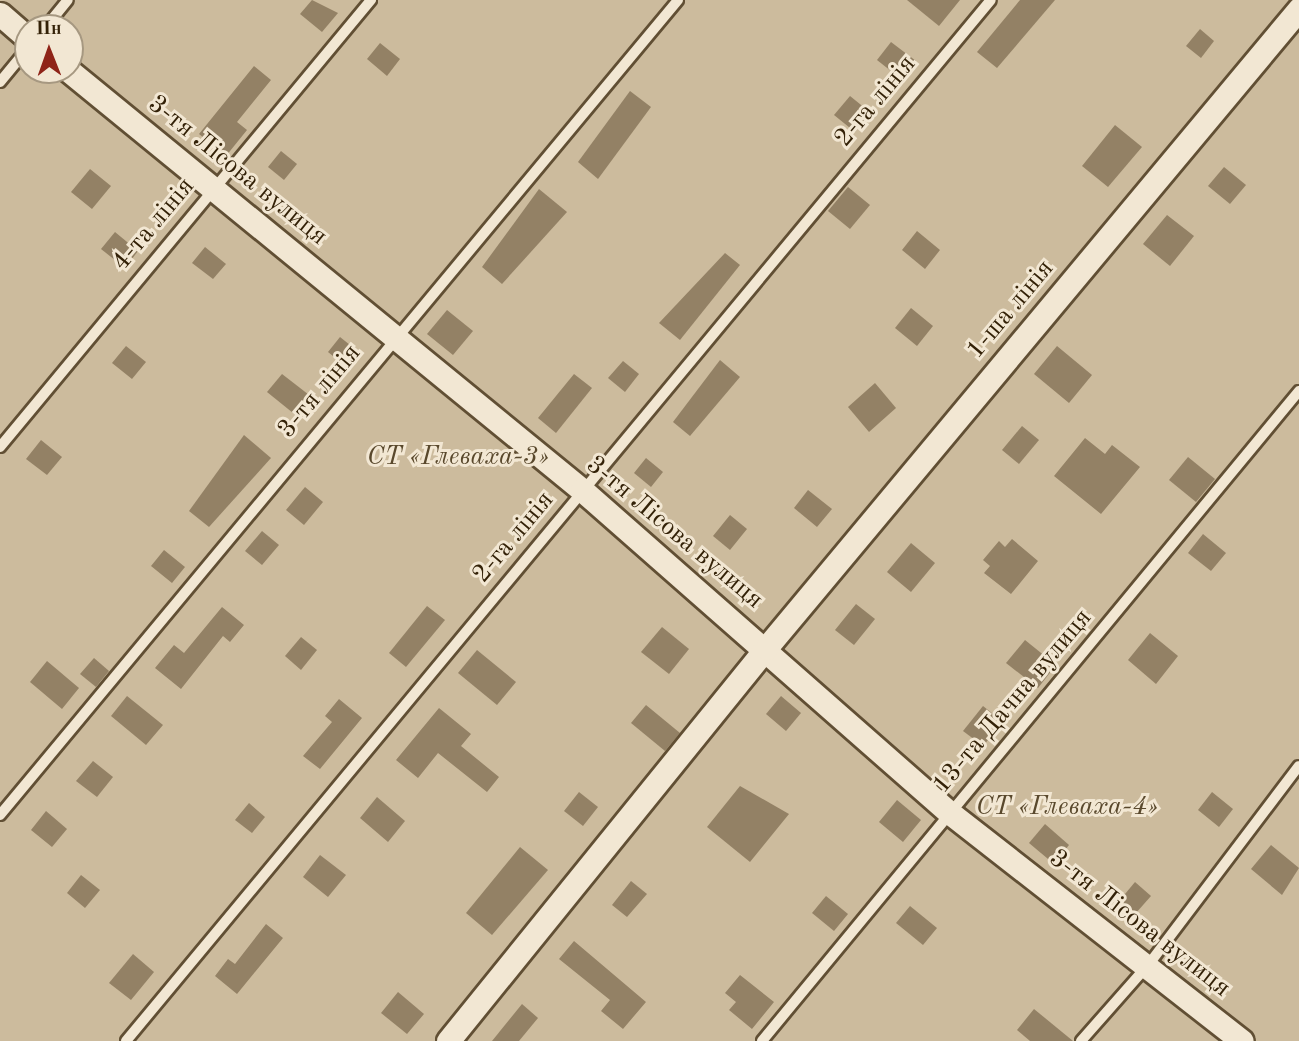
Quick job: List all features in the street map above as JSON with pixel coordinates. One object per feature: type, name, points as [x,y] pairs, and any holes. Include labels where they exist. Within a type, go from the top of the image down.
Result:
[{"type":"street","name":"1-ша лінія","points":[[448,1041],[765,648],[1299,9]]},
{"type":"street","points":[[0,14],[14,26]]},
{"type":"street","name":"3-тя Лісова вулиця","points":[[84,83],[215,187],[582,490],[950,813],[1149,964],[1242,1041]]},
{"type":"lane","points":[[56,14],[68,0]]},
{"type":"lane","name":"4-та лінія","points":[[0,447],[371,0]]},
{"type":"lane","name":"3-тя лінія","points":[[0,815],[395,336],[678,0]]},
{"type":"lane","name":"2-га лінія","points":[[126,1041],[991,0]]},
{"type":"lane","points":[[0,82],[14,65]]},
{"type":"lane","name":"13-та Дачна вулиця","points":[[762,1041],[1299,391]]},
{"type":"lane","points":[[1081,1041],[1149,964],[1299,766]]},
{"type":"green space","name":"СТ «Глеваха-3»","points":[[0,0],[1299,0],[1299,1041],[0,1041]]},
{"type":"building","points":[[312,0],[338,13],[322,32],[300,14]]},
{"type":"building","points":[[907,0],[960,0],[939,26]]},
{"type":"building","points":[[1020,0],[1055,0],[997,68],[977,52]]},
{"type":"building","points":[[1200,29],[1214,41],[1201,58],[1186,46]]},
{"type":"building","points":[[891,42],[916,61],[901,79],[877,60]]},
{"type":"building","points":[[380,43],[400,59],[387,76],[367,59]]},
{"type":"building","points":[[254,66],[271,80],[237,122],[247,130],[226,156],[199,134]]},
{"type":"building","points":[[630,91],[651,107],[598,179],[578,162]]},
{"type":"building","points":[[850,96],[871,113],[855,132],[834,115]]},
{"type":"building","points":[[1115,125],[1142,147],[1108,187],[1082,166]]},
{"type":"building","points":[[281,151],[297,164],[284,180],[268,167]]},
{"type":"building","points":[[1224,167],[1246,185],[1230,204],[1208,186]]},
{"type":"building","points":[[90,169],[111,186],[92,209],[71,192]]},
{"type":"building","points":[[848,187],[870,205],[850,229],[828,211]]},
{"type":"building","points":[[539,189],[567,212],[502,284],[482,267]]},
{"type":"building","points":[[1167,215],[1194,236],[1170,266],[1143,244]]},
{"type":"building","points":[[917,231],[940,250],[925,269],[902,250]]},
{"type":"building","points":[[115,232],[138,251],[125,268],[101,249]]},
{"type":"building","points":[[205,247],[226,264],[213,279],[192,263]]},
{"type":"building","points":[[725,253],[740,265],[680,340],[659,323]]},
{"type":"building","points":[[911,308],[933,326],[917,346],[895,328]]},
{"type":"building","points":[[447,310],[473,331],[453,355],[427,334]]},
{"type":"building","points":[[340,337],[355,349],[343,364],[328,352]]},
{"type":"building","points":[[126,346],[146,362],[132,379],[112,363]]},
{"type":"building","points":[[1057,346],[1092,375],[1069,403],[1034,374]]},
{"type":"building","points":[[720,360],[740,377],[690,436],[673,422]]},
{"type":"building","points":[[623,361],[639,374],[625,392],[608,378]]},
{"type":"building","points":[[282,374],[313,398],[298,417],[267,392]]},
{"type":"building","points":[[574,374],[592,388],[556,433],[538,418]]},
{"type":"building","points":[[875,383],[896,408],[869,432],[848,407]]},
{"type":"building","points":[[1022,426],[1039,440],[1019,464],[1002,450]]},
{"type":"building","points":[[244,435],[271,458],[209,527],[189,511]]},
{"type":"building","points":[[1085,438],[1105,454],[1112,445],[1140,467],[1101,514],[1054,476]]},
{"type":"building","points":[[41,440],[62,457],[47,475],[26,459]]},
{"type":"building","points":[[1188,457],[1215,479],[1196,502],[1169,480]]},
{"type":"building","points":[[646,458],[663,472],[651,487],[634,473]]},
{"type":"building","points":[[305,487],[323,502],[304,525],[286,510]]},
{"type":"building","points":[[808,490],[832,509],[817,527],[794,508]]},
{"type":"building","points":[[730,515],[747,529],[730,550],[713,536]]},
{"type":"building","points":[[262,531],[279,545],[262,565],[245,551]]},
{"type":"building","points":[[1203,534],[1226,553],[1211,571],[1188,553]]},
{"type":"building","points":[[1012,539],[1038,561],[1011,594],[984,573],[990,566],[983,560],[999,541],[1005,547]]},
{"type":"building","points":[[911,543],[935,563],[911,592],[887,572]]},
{"type":"building","points":[[164,550],[185,567],[172,583],[151,566]]},
{"type":"building","points":[[856,604],[875,619],[854,645],[835,630]]},
{"type":"building","points":[[427,606],[445,620],[406,667],[389,653]]},
{"type":"building","points":[[222,607],[244,625],[230,642],[223,636],[181,689],[155,668],[174,645],[184,653]]},
{"type":"building","points":[[662,627],[689,649],[669,674],[641,652]]},
{"type":"building","points":[[1150,633],[1178,656],[1156,684],[1128,660]]},
{"type":"building","points":[[301,637],[317,650],[301,670],[285,656]]},
{"type":"building","points":[[1025,640],[1056,665],[1038,688],[1006,663]]},
{"type":"building","points":[[477,650],[516,682],[497,705],[458,673]]},
{"type":"building","points":[[94,658],[109,671],[96,687],[80,674]]},
{"type":"building","points":[[47,661],[79,688],[62,709],[30,682]]},
{"type":"building","points":[[127,696],[163,725],[146,745],[111,716]]},
{"type":"building","points":[[781,696],[801,713],[786,731],[766,714]]},
{"type":"building","points":[[339,699],[362,718],[320,769],[303,756],[332,722],[325,716]]},
{"type":"building","points":[[646,705],[680,733],[665,751],[631,723]]},
{"type":"building","points":[[983,706],[1003,722],[983,746],[963,731]]},
{"type":"building","points":[[439,708],[471,734],[461,746],[499,777],[487,792],[438,753],[418,778],[396,760]]},
{"type":"building","points":[[93,761],[113,777],[97,797],[76,781]]},
{"type":"building","points":[[740,786],[789,814],[750,862],[707,827]]},
{"type":"building","points":[[579,792],[598,807],[583,826],[564,811]]},
{"type":"building","points":[[1212,792],[1233,809],[1219,827],[1198,810]]},
{"type":"building","points":[[377,797],[405,821],[388,842],[360,818]]},
{"type":"building","points":[[897,800],[921,820],[903,842],[879,822]]},
{"type":"building","points":[[249,803],[265,817],[252,833],[235,820]]},
{"type":"building","points":[[46,811],[67,829],[52,847],[31,830]]},
{"type":"building","points":[[1045,824],[1069,845],[1054,864],[1029,843]]},
{"type":"building","points":[[1271,845],[1299,868],[1282,895],[1251,869]]},
{"type":"building","points":[[520,847],[548,870],[492,935],[466,913]]},
{"type":"building","points":[[320,855],[346,875],[328,897],[303,877]]},
{"type":"building","points":[[81,875],[100,890],[85,908],[67,893]]},
{"type":"building","points":[[631,881],[647,894],[627,917],[612,905]]},
{"type":"building","points":[[1135,882],[1151,896],[1136,913],[1120,900]]},
{"type":"building","points":[[826,896],[848,914],[834,931],[812,913]]},
{"type":"building","points":[[910,906],[937,928],[923,945],[896,923]]},
{"type":"building","points":[[266,924],[283,938],[237,994],[215,976],[228,959],[235,964]]},
{"type":"building","points":[[574,941],[646,1002],[623,1029],[601,1011],[610,1000],[559,959]]},
{"type":"building","points":[[133,954],[154,972],[131,1000],[109,983]]},
{"type":"building","points":[[740,975],[774,1002],[752,1029],[729,1010],[736,1002],[725,993]]},
{"type":"building","points":[[398,992],[424,1014],[407,1034],[381,1013]]},
{"type":"building","points":[[522,1004],[538,1018],[519,1041],[492,1041]]},
{"type":"building","points":[[1034,1009],[1073,1041],[1030,1041],[1017,1030]]},
{"type":"park label","name":"СТ «Глеваха-4»","points":[[1067,808]]}]
